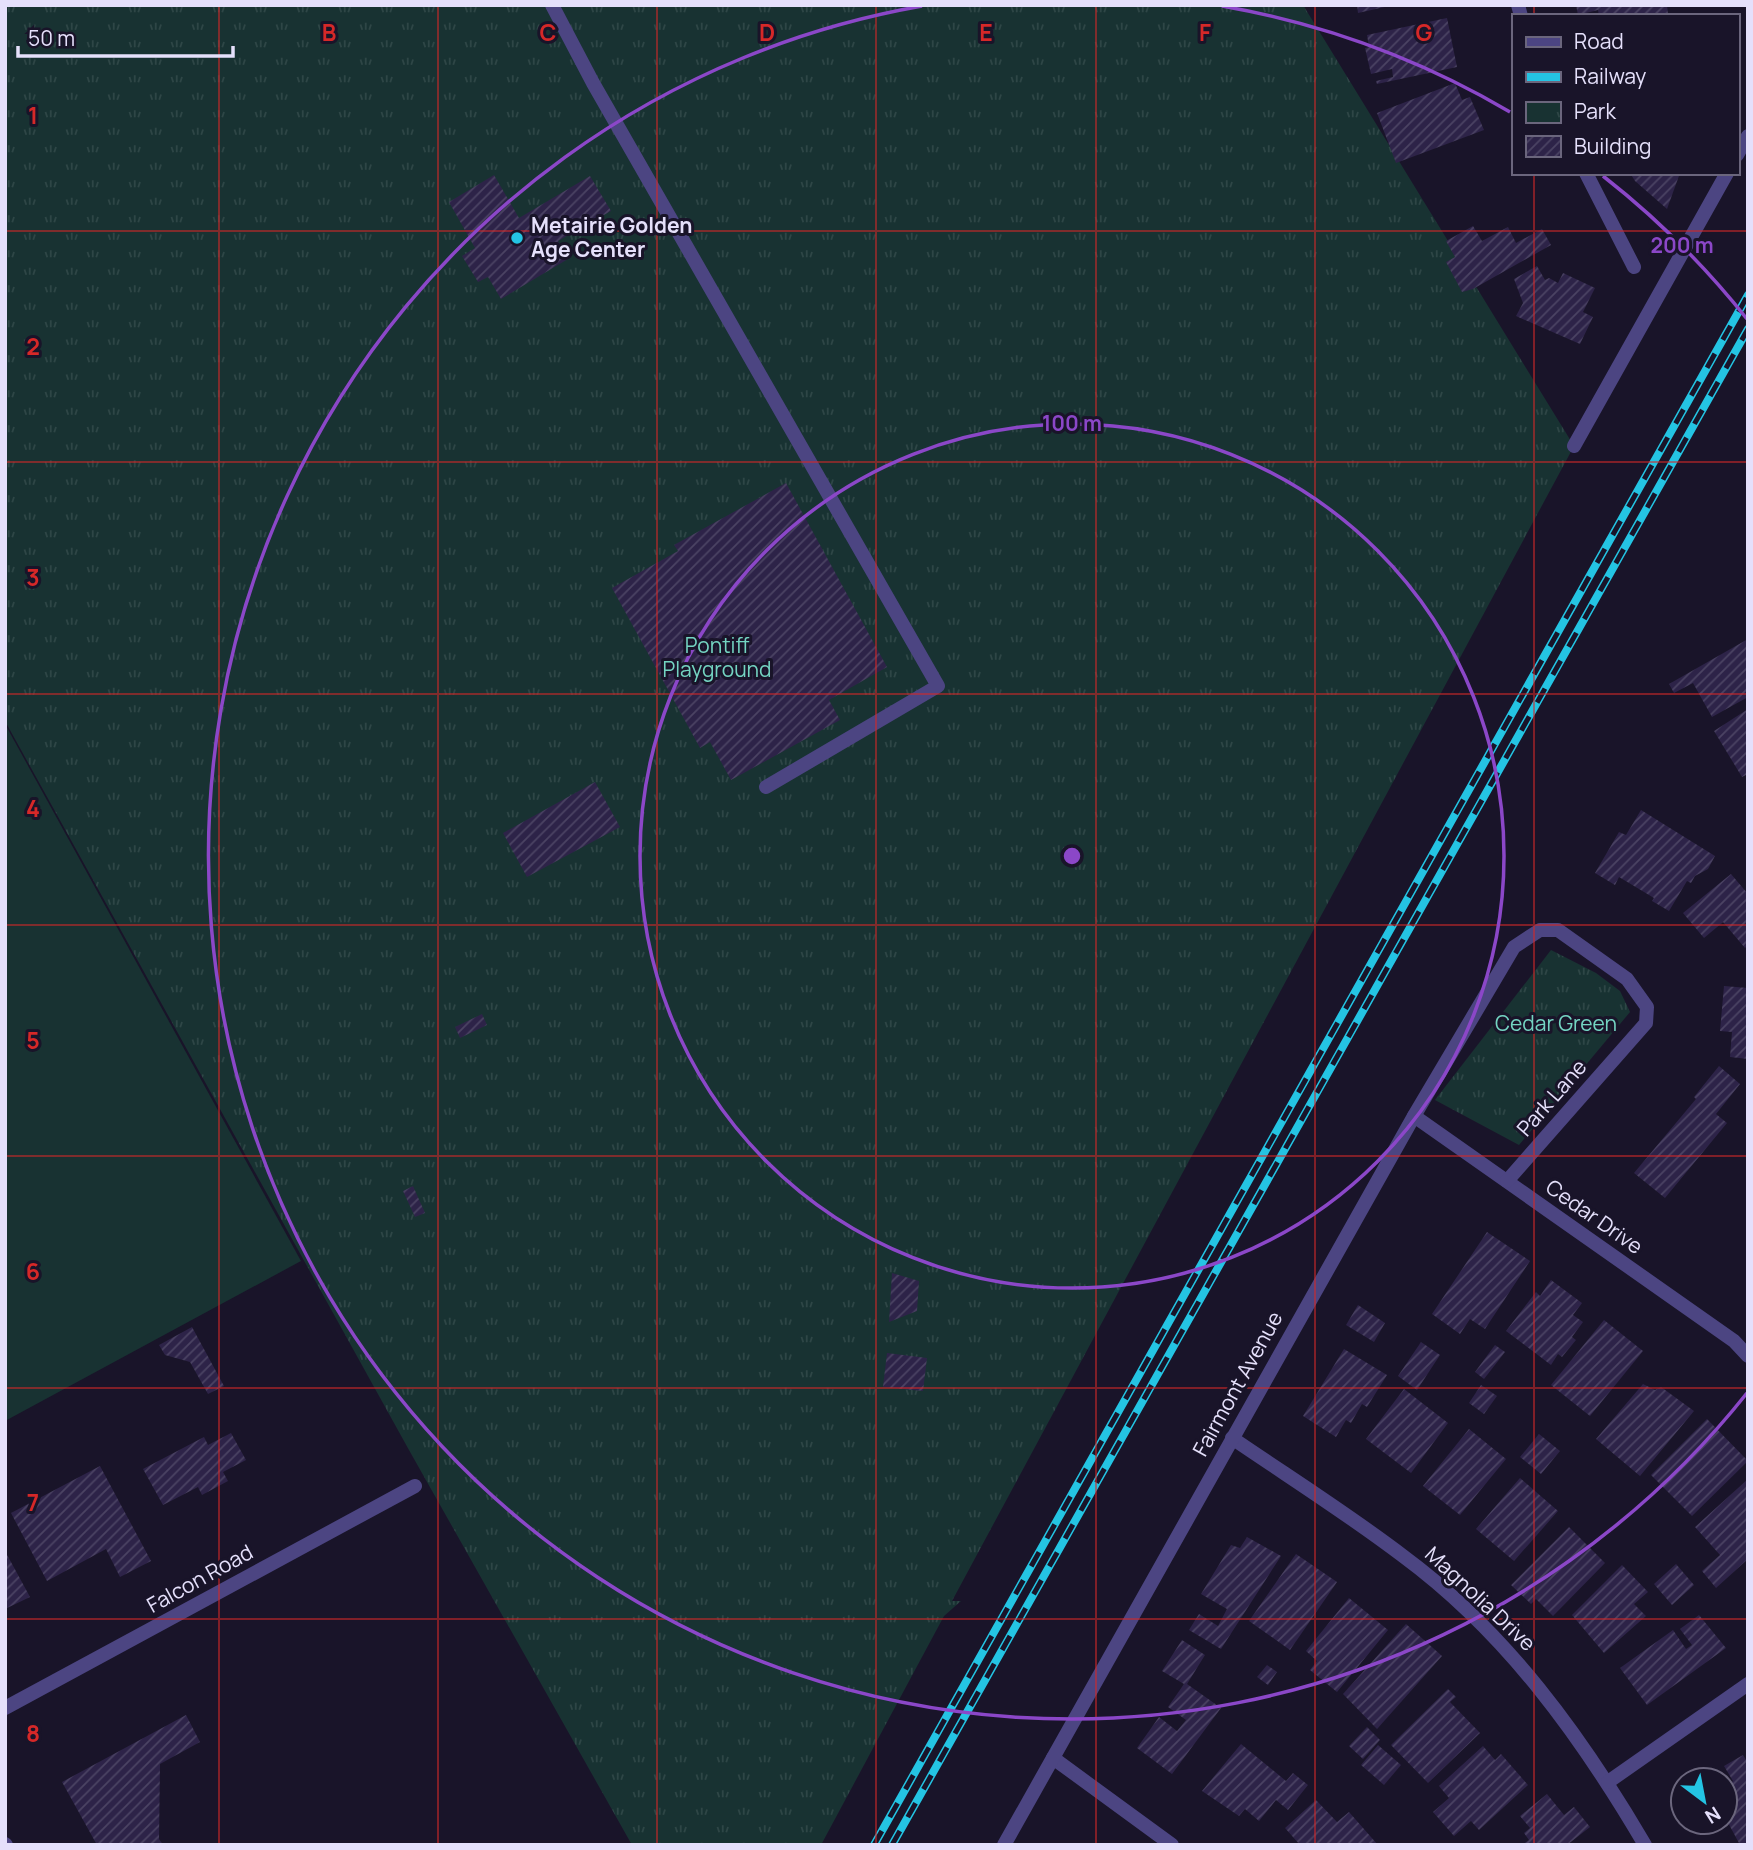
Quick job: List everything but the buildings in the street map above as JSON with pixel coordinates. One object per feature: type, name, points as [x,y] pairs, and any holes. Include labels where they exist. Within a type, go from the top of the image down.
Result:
[{"type":"street","points":[[552,5],[593,83],[939,686],[766,787]]},
{"type":"street","points":[[1739,152],[1748,136]]},
{"type":"street","points":[[1587,175],[1634,267]]},
{"type":"street","points":[[1574,446],[1726,175]]},
{"type":"street","name":"Park Lane","points":[[1507,1181],[1646,1023],[1647,1015],[1647,1007],[1627,979],[1558,930],[1540,930],[1514,947]]},
{"type":"street","name":"Fairmont Avenue","points":[[1004,1845],[1414,1116],[1514,947]]},
{"type":"street","name":"Cedar Drive","points":[[1414,1116],[1734,1341],[1748,1356]]},
{"type":"street","name":"Magnolia Drive","points":[[1232,1438],[1405,1557],[1448,1594],[1522,1667],[1608,1782],[1645,1845]]},
{"type":"street","name":"Falcon Road","points":[[5,1709],[415,1486]]},
{"type":"street","points":[[1608,1782],[1748,1684]]},
{"type":"street","points":[[1053,1758],[1172,1845]]},
{"type":"green space","name":"Pontiff Playground","points":[[5,5],[1303,5],[1574,446],[952,1601],[961,1601],[944,1616],[821,1845],[632,1845],[409,1450],[5,721]]},
{"type":"green space","points":[[5,724],[301,1261],[5,1421]]},
{"type":"green space","name":"Cedar Green","points":[[1551,950],[1596,973],[1620,991],[1630,1012],[1519,1145],[1435,1100]]},
{"type":"railway","points":[[874,1845],[1748,295]]},
{"type":"railway","points":[[892,1845],[1748,329]]},
{"type":"place","name":"Metairie Golden Age Center","points":[[517,238]]}]
